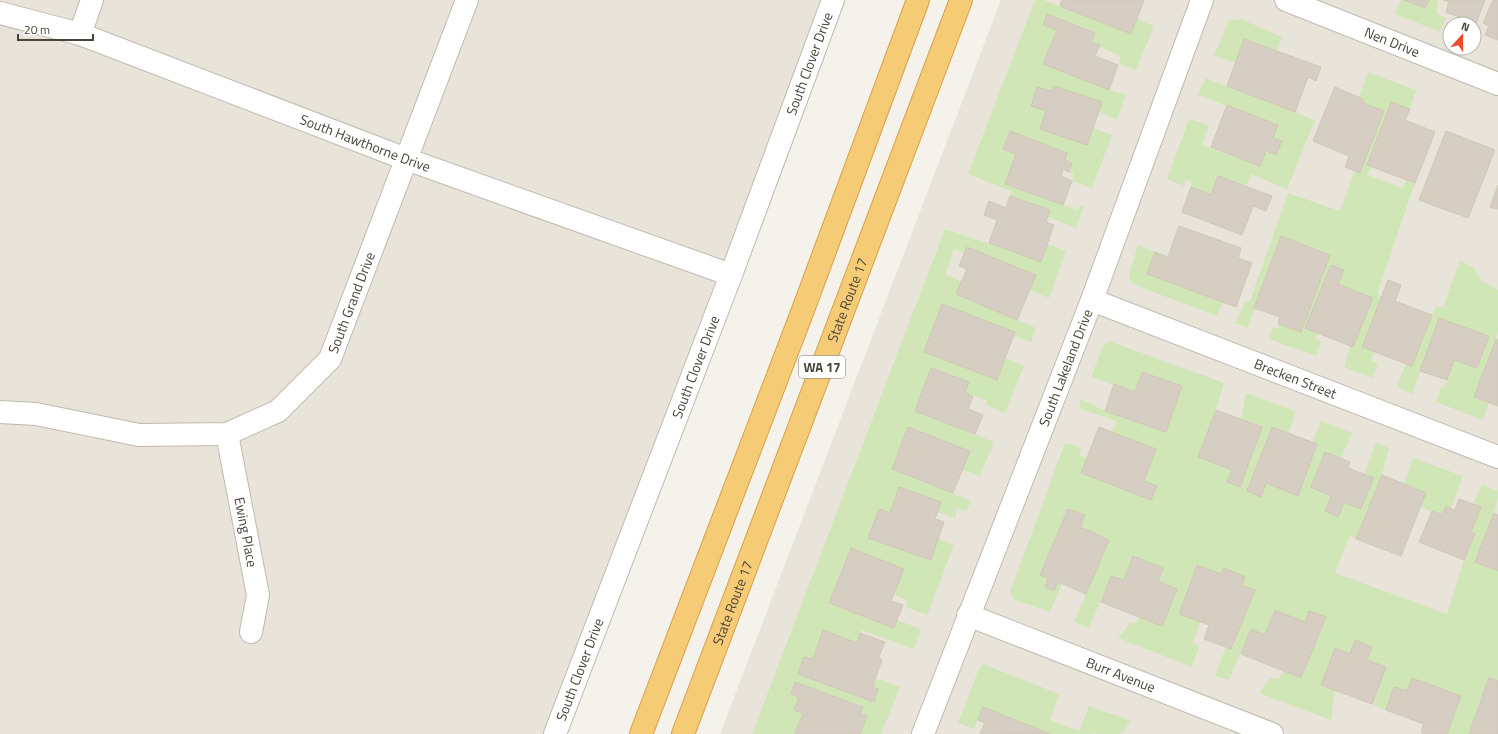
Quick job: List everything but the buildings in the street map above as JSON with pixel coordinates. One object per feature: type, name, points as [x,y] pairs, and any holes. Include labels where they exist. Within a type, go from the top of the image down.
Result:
[{"type":"highway","name":"WA 17","points":[[641,734],[806,302],[918,0]]},
{"type":"highway","name":"State Route 17","points":[[682,734],[961,0]]},
{"type":"street","points":[[80,34],[92,0]]},
{"type":"street","name":"South Grand Drive","points":[[0,412],[36,414],[139,435],[227,434],[278,411],[330,360],[467,0]]},
{"type":"street","name":"South Clover Drive","points":[[555,734],[731,275],[833,0]]},
{"type":"street","name":"South Lakeland Drive","points":[[923,734],[968,615],[1092,300],[1202,0]]},
{"type":"street","name":"Nen Drive","points":[[1286,0],[1498,84]]},
{"type":"street","name":"South Hawthorne Drive","points":[[0,13],[80,34],[406,159],[731,275]]},
{"type":"street","name":"Brecken Street","points":[[1092,300],[1498,457]]},
{"type":"street","name":"Ewing Place","points":[[227,434],[258,595],[251,632]]},
{"type":"street","name":"Burr Avenue","points":[[968,615],[1272,734]]},
{"type":"shaded area","points":[[0,0],[842,0],[557,734],[0,734]]},
{"type":"shaded area","points":[[1001,0],[1498,0],[1498,734],[720,734]]},
{"type":"green space","points":[[1035,0],[1044,0],[1131,34],[1137,19],[1154,26],[1136,70],[1119,64],[1121,56],[1091,42],[1095,32],[1047,14],[1043,25],[1057,30],[1043,64],[1109,90],[1126,95],[1117,120],[1052,91],[1037,87],[1031,105],[1046,111],[1040,129],[1087,145],[1093,128],[1112,135],[1092,188],[1072,181],[1074,174],[1069,172],[1072,163],[1065,160],[1067,153],[1009,132],[1003,149],[1016,154],[1005,184],[1078,210],[1080,205],[1084,207],[1076,228],[1048,217],[1050,210],[1010,196],[1011,191],[968,174]]},
{"type":"green space","points":[[1401,0],[1425,8],[1429,0],[1438,0],[1436,14],[1442,16],[1442,27],[1440,32],[1395,14]]},
{"type":"green space","points":[[1241,19],[1282,37],[1277,51],[1244,39],[1236,63],[1214,56],[1229,20]]},
{"type":"green space","points":[[1368,72],[1416,90],[1410,109],[1391,102],[1367,165],[1371,167],[1367,175],[1403,188],[1406,180],[1415,183],[1377,294],[1382,296],[1362,346],[1375,351],[1371,360],[1378,364],[1373,378],[1344,367],[1350,346],[1353,347],[1373,298],[1338,284],[1343,270],[1331,265],[1305,328],[1318,333],[1315,339],[1321,341],[1316,356],[1269,339],[1273,327],[1278,329],[1279,324],[1301,332],[1330,254],[1281,236],[1248,327],[1235,324],[1245,302],[1250,301],[1288,193],[1340,211],[1355,171],[1360,173],[1384,112],[1363,103],[1363,99],[1359,97]]},
{"type":"green space","points":[[1205,78],[1315,120],[1287,189],[1251,174],[1246,186],[1218,176],[1211,195],[1191,187],[1192,182],[1186,179],[1184,186],[1167,179],[1189,119],[1209,125],[1202,145],[1260,166],[1266,151],[1276,155],[1282,141],[1273,138],[1278,125],[1198,95]]},
{"type":"green space","points":[[945,229],[1041,261],[1047,244],[1066,251],[1049,298],[1029,290],[1035,275],[967,247],[965,253],[954,249],[945,275],[962,281],[956,294],[1036,328],[1031,342],[1014,336],[1015,332],[942,304],[924,352],[997,380],[1006,358],[1024,366],[1005,413],[986,405],[987,400],[965,393],[931,369],[915,411],[994,442],[980,476],[963,470],[970,451],[908,427],[892,469],[971,501],[966,512],[957,508],[955,518],[937,512],[941,502],[899,487],[890,513],[879,509],[869,538],[930,560],[938,539],[954,545],[927,615],[906,607],[908,601],[894,594],[903,569],[851,548],[829,602],[894,628],[897,620],[921,629],[914,649],[861,630],[857,643],[824,631],[813,659],[804,657],[798,674],[874,701],[878,689],[872,687],[875,678],[900,687],[881,734],[860,734],[866,716],[860,714],[863,706],[796,682],[791,694],[799,697],[794,710],[803,713],[795,734],[752,734]]},
{"type":"green space","points":[[1138,245],[1155,252],[1148,275],[1223,302],[1217,316],[1132,284],[1129,275]]},
{"type":"green space","points":[[1460,261],[1473,267],[1482,281],[1498,290],[1498,329],[1496,339],[1474,397],[1489,403],[1483,420],[1436,402],[1441,387],[1445,387],[1454,360],[1477,368],[1488,335],[1439,318],[1412,394],[1397,387],[1406,364],[1412,366],[1436,306],[1443,307]]},
{"type":"green space","points":[[1109,341],[1224,383],[1216,410],[1198,457],[1232,470],[1227,482],[1240,487],[1262,427],[1241,419],[1246,393],[1295,411],[1289,433],[1272,427],[1247,491],[1261,497],[1266,483],[1298,495],[1317,445],[1312,443],[1321,421],[1352,433],[1341,458],[1325,452],[1311,487],[1331,496],[1325,511],[1337,517],[1344,502],[1362,509],[1374,479],[1364,474],[1376,443],[1389,448],[1382,475],[1356,539],[1350,535],[1335,573],[1447,614],[1464,560],[1475,534],[1471,532],[1473,504],[1482,485],[1498,491],[1493,517],[1475,562],[1498,571],[1498,681],[1489,678],[1469,734],[1447,734],[1461,696],[1413,678],[1407,691],[1386,710],[1372,704],[1367,660],[1372,647],[1355,640],[1350,654],[1335,648],[1335,690],[1331,720],[1259,693],[1271,677],[1279,679],[1284,671],[1302,678],[1325,617],[1309,611],[1305,622],[1275,610],[1265,635],[1251,629],[1229,680],[1215,676],[1226,647],[1232,649],[1255,590],[1242,585],[1244,577],[1224,568],[1221,574],[1197,565],[1179,613],[1200,622],[1193,643],[1199,646],[1192,667],[1118,638],[1131,622],[1136,623],[1139,617],[1162,625],[1176,589],[1158,581],[1163,568],[1134,556],[1124,580],[1111,576],[1089,628],[1074,622],[1109,540],[1080,527],[1085,515],[1069,509],[1040,575],[1048,578],[1045,587],[1054,591],[1058,582],[1062,584],[1050,612],[1015,600],[1010,592],[1065,443],[1081,447],[1080,455],[1087,458],[1081,473],[1151,499],[1156,486],[1144,481],[1156,449],[1112,432],[1116,421],[1079,408],[1081,399],[1105,411],[1166,432],[1182,386],[1142,372],[1135,392],[1091,377],[1103,346]]},
{"type":"green space","points":[[1413,458],[1463,476],[1451,508],[1446,506],[1442,515],[1421,507],[1426,493],[1404,484]]},
{"type":"green space","points":[[983,664],[1059,694],[1050,720],[1079,731],[1089,706],[1130,720],[1124,732],[1121,731],[1120,734],[1098,734],[1093,732],[1093,734],[1050,734],[983,707],[974,729],[958,723],[978,671]]}]
